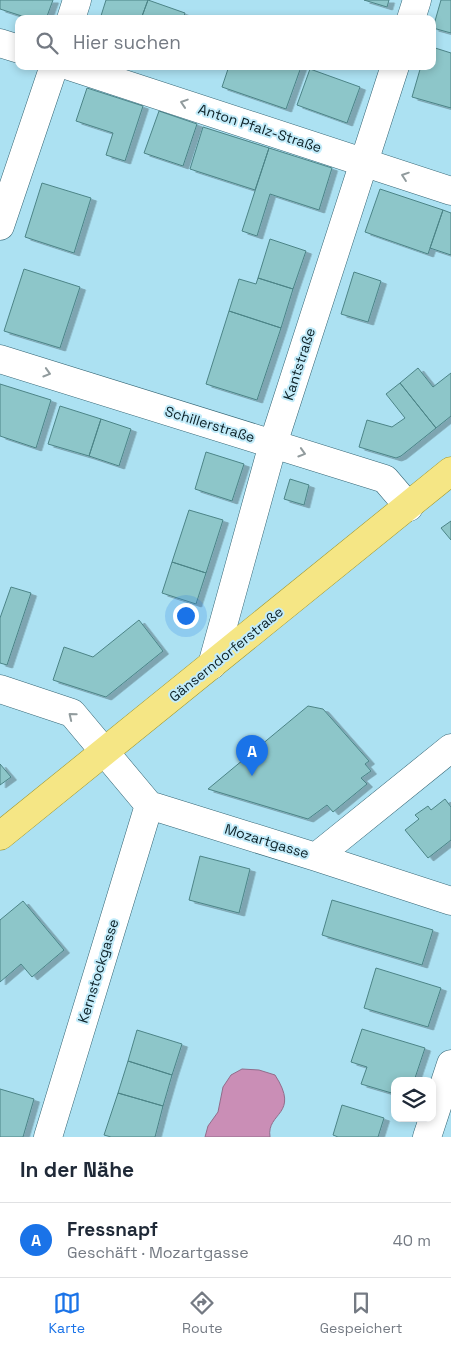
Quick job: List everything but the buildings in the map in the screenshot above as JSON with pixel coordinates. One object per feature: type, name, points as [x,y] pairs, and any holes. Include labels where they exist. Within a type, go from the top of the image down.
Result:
[{"type":"main road","name":"Gänserndorferstraße","points":[[0,836],[451,472]]},
{"type":"street","points":[[71,15],[77,0]]},
{"type":"street","points":[[412,15],[417,0]]},
{"type":"street","points":[[0,43],[15,48]]},
{"type":"street","points":[[0,226],[53,70]]},
{"type":"street","name":"Anton Pfalz-Straße","points":[[81,70],[451,191]]},
{"type":"street","name":"Kantstraße","points":[[212,665],[273,444],[394,70]]},
{"type":"street","name":"Schillerstraße","points":[[0,359],[385,479],[409,507]]},
{"type":"street","points":[[0,689],[72,713],[149,805]]},
{"type":"street","points":[[316,856],[451,748]]},
{"type":"street","name":"Mozartgasse","points":[[149,805],[451,900]]},
{"type":"street","name":"Kernstockgasse","points":[[48,1137],[149,805]]},
{"type":"street","points":[[427,1137],[451,1064]]},
{"type":"shaded area","points":[[242,1069],[259,1070],[275,1075],[282,1088],[285,1098],[284,1106],[273,1122],[270,1129],[270,1137],[205,1137],[208,1126],[218,1112],[223,1087],[231,1075]]},
{"type":"place","name":"Fressnapf","points":[[252,776]]}]
